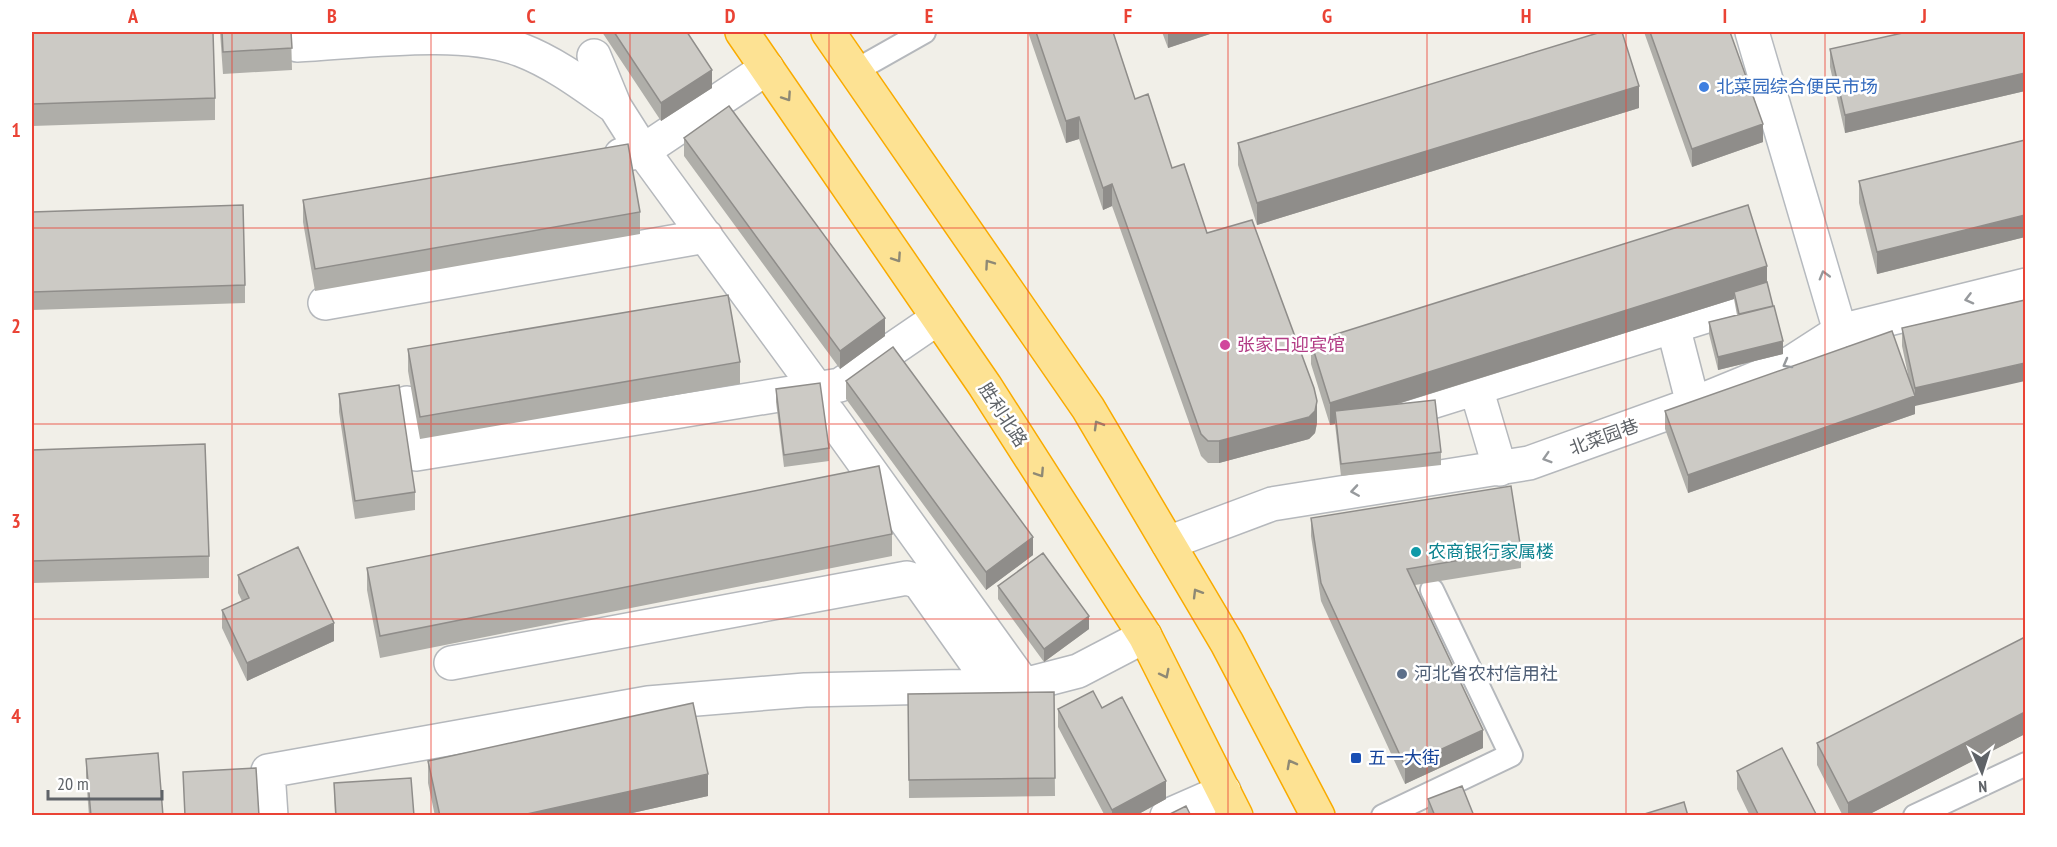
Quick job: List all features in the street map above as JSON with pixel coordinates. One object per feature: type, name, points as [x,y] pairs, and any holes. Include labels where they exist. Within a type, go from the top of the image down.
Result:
[{"type":"highway","name":"胜利北路","points":[[742,32],[985,386],[1145,636],[1230,803]]},
{"type":"highway","points":[[828,32],[1088,408],[1227,643],[1318,816]]},
{"type":"street","points":[[296,32],[297,45],[438,35],[484,40],[519,49],[557,66],[615,107]]},
{"type":"street","points":[[1752,32],[1840,331]]},
{"type":"street","points":[[594,56],[615,107],[643,151],[823,401],[1008,685]]},
{"type":"street","points":[[586,160],[643,151],[767,68]]},
{"type":"street","points":[[325,303],[706,236]]},
{"type":"street","name":"北菜园巷","points":[[1168,543],[1272,504],[1500,469],[1554,456],[1786,366],[1840,331],[2025,285]]},
{"type":"street","points":[[1396,412],[1732,308]]},
{"type":"street","points":[[406,403],[416,454],[823,401],[840,385],[938,318]]},
{"type":"street","points":[[1673,326],[1693,404]]},
{"type":"street","points":[[1476,388],[1500,469]]},
{"type":"street","points":[[451,663],[907,578],[919,582],[1008,685]]},
{"type":"street","points":[[271,816],[268,771],[648,703],[805,690],[1008,685],[1078,671],[1145,636]]},
{"type":"street","points":[[1167,816],[1230,803]]},
{"type":"lane","points":[[855,70],[924,32]]},
{"type":"lane","points":[[1383,816],[1511,755],[1432,590]]},
{"type":"lane","points":[[1916,816],[2025,764]]},
{"type":"building","points":[[32,32],[213,32],[215,98],[32,104]]},
{"type":"building","points":[[222,32],[291,32],[292,48],[223,52]]},
{"type":"building","points":[[614,32],[687,32],[712,70],[661,103]]},
{"type":"building","points":[[1036,32],[1113,32],[1135,99],[1148,94],[1172,168],[1184,164],[1207,233],[1252,220],[1314,388],[1317,401],[1315,411],[1309,417],[1219,441],[1208,441],[1201,434],[1112,184],[1103,188],[1079,117],[1066,121]]},
{"type":"building","points":[[1601,32],[1622,32],[1639,86],[1257,203],[1238,143]]},
{"type":"building","name":"北菜园综合便民市场","points":[[1650,32],[1730,32],[1763,124],[1692,149]]},
{"type":"building","points":[[1907,32],[2025,32],[2025,73],[1845,115],[1830,49]]},
{"type":"building","points":[[729,106],[885,318],[840,351],[684,138]]},
{"type":"building","points":[[2025,140],[2025,215],[1877,252],[1859,181]]},
{"type":"building","points":[[628,144],[640,212],[315,269],[303,200]]},
{"type":"building","points":[[243,205],[245,285],[32,292],[32,212]]},
{"type":"building","points":[[1748,205],[1767,266],[1330,403],[1311,342]]},
{"type":"building","points":[[1767,282],[1773,306],[1739,314],[1734,292]]},
{"type":"building","points":[[728,295],[740,362],[420,417],[408,349]]},
{"type":"building","points":[[2025,300],[2025,363],[1915,388],[1902,328]]},
{"type":"building","points":[[1774,306],[1783,341],[1718,357],[1709,322]]},
{"type":"building","points":[[1892,331],[1915,396],[1688,475],[1665,411]]},
{"type":"building","points":[[893,347],[1033,537],[986,572],[846,381]]},
{"type":"building","points":[[820,383],[829,448],[784,455],[776,389]]},
{"type":"building","points":[[399,385],[415,492],[355,501],[339,394]]},
{"type":"building","points":[[1435,400],[1441,452],[1341,464],[1335,411]]},
{"type":"building","points":[[205,444],[209,556],[32,561],[32,450]]},
{"type":"building","points":[[879,466],[892,534],[380,636],[367,568]]},
{"type":"building","points":[[1511,486],[1521,550],[1407,569],[1483,730],[1405,766],[1321,583],[1311,518]]},
{"type":"building","points":[[298,547],[334,623],[247,663],[222,610],[249,598],[238,575]]},
{"type":"building","points":[[1043,553],[1089,616],[1044,649],[998,586]]},
{"type":"building","points":[[2025,637],[2025,712],[1848,803],[1817,743]]},
{"type":"building","points":[[1093,691],[1102,708],[1122,697],[1166,781],[1112,810],[1058,709]]},
{"type":"building","points":[[1054,692],[1055,778],[909,780],[908,694]]},
{"type":"building","points":[[693,703],[708,774],[518,816],[440,816],[428,761]]},
{"type":"building","points":[[1782,748],[1817,816],[1759,816],[1737,771]]},
{"type":"building","points":[[158,753],[163,816],[91,816],[86,759]]},
{"type":"building","points":[[256,768],[259,816],[185,816],[183,772]]},
{"type":"building","points":[[411,778],[414,816],[336,816],[334,783]]},
{"type":"building","points":[[1462,786],[1474,816],[1435,816],[1428,799]]},
{"type":"building","points":[[1684,802],[1688,816],[1638,816]]},
{"type":"building","points":[[1186,806],[1191,816],[1166,816]]},
{"type":"place","name":"北菜园综合便民市场","points":[[1704,87]]},
{"type":"place","name":"张家口迎宾馆","points":[[1225,345]]},
{"type":"place","name":"农商银行家属楼","points":[[1416,552]]},
{"type":"place","name":"河北省农村信用社","points":[[1402,674]]},
{"type":"place","name":"五一大街","points":[[1356,758]]}]
